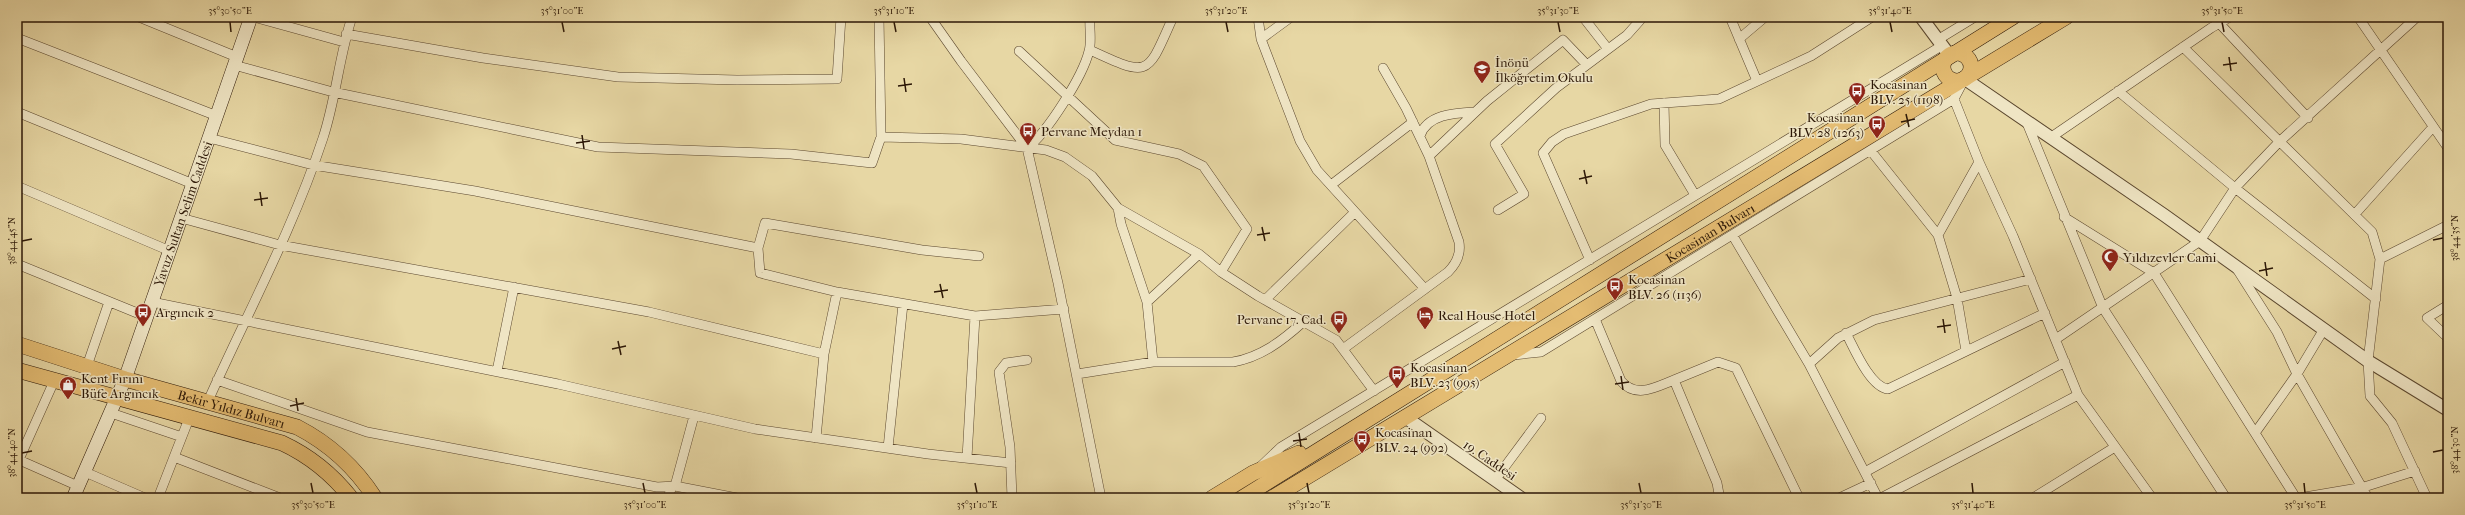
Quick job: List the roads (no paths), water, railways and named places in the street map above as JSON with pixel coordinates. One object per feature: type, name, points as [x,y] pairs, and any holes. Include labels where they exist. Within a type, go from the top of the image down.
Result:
[{"type":"main road","name":"Yavuz Sultan Selim Caddesi","points":[[76,492],[125,379],[252,17]]},
{"type":"main road","name":"Kocasinan Bulvarı","points":[[1242,498],[1346,433],[1944,46],[2014,17]]},
{"type":"main road","name":"Kocasinan Bulvarı","points":[[1272,498],[2066,17]]},
{"type":"main road","points":[[1944,46],[1962,54],[1969,60],[1971,68],[1964,79]]},
{"type":"main road","name":"Bekir Yıldız Bulvarı","points":[[17,344],[125,379],[285,422],[308,433],[328,446],[349,464],[376,498]]},
{"type":"main road","name":"Bekir Yıldız Bulvarı","points":[[17,370],[190,416],[271,439],[292,447],[323,468],[351,498]]},
{"type":"main road","points":[[1212,498],[1253,473],[1346,433]]},
{"type":"main road","points":[[1290,498],[1307,488],[1353,449]]},
{"type":"street","points":[[139,17],[236,61],[333,92],[598,147],[791,154],[872,163],[881,137],[879,17]]},
{"type":"street","points":[[252,17],[345,38],[618,77],[737,80],[837,79],[841,17]]},
{"type":"street","points":[[208,401],[243,322],[280,245],[324,136],[345,38],[352,17]]},
{"type":"street","points":[[930,17],[960,61],[1027,148],[1064,309],[1101,498]]},
{"type":"street","points":[[1027,148],[1038,140],[1068,96],[1090,50],[1090,17]]},
{"type":"street","points":[[1090,50],[1126,67],[1143,67],[1154,60],[1173,17]]},
{"type":"street","points":[[1258,17],[1261,40],[1300,141],[1317,170],[1425,289]]},
{"type":"street","points":[[1261,40],[1291,17]]},
{"type":"street","points":[[1583,17],[1608,49]]},
{"type":"street","points":[[1498,210],[1524,194],[1495,144],[1556,88],[1586,64],[1628,35],[1643,17]]},
{"type":"street","points":[[1730,17],[1757,81]]},
{"type":"street","points":[[1739,39],[1765,17]]},
{"type":"street","points":[[1590,260],[1542,153],[1552,142],[1564,134],[1651,104],[1719,99],[1811,56],[1872,17]]},
{"type":"street","points":[[1921,17],[1944,46]]},
{"type":"street","points":[[1253,473],[1281,447],[1590,260],[1695,194],[1944,46],[1975,17]]},
{"type":"street","points":[[2050,138],[2183,47],[2230,17]]},
{"type":"street","points":[[2358,17],[2448,148]]},
{"type":"street","points":[[2056,339],[2200,241],[2235,188],[2279,142],[2308,118],[2417,17]]},
{"type":"street","points":[[2219,23],[2308,118]]},
{"type":"street","points":[[17,38],[217,116]]},
{"type":"street","points":[[1429,156],[1475,112],[1563,40],[1586,64]]},
{"type":"street","points":[[2183,47],[2372,232],[2380,259],[2368,361],[2370,396],[2392,423],[2427,498]]},
{"type":"street","points":[[1019,51],[1116,140],[1179,154],[1203,166],[1247,229],[1221,272]]},
{"type":"street","points":[[1343,349],[1452,268],[1459,253],[1459,242],[1429,156],[1413,122],[1383,68]]},
{"type":"street","points":[[1507,356],[1541,352],[1872,151],[1954,99],[1964,79],[2200,241],[2368,361],[2448,410]]},
{"type":"street","points":[[2118,91],[2235,188],[2376,298]]},
{"type":"street","points":[[1954,99],[1979,162],[2031,279],[2078,395],[2152,498]]},
{"type":"street","points":[[1664,103],[1665,145],[1695,194]]},
{"type":"street","points":[[17,112],[193,184]]},
{"type":"street","points":[[1420,136],[1426,125],[1434,120],[1452,115],[1475,112]]},
{"type":"street","points":[[1331,185],[1413,122]]},
{"type":"street","points":[[2027,123],[2064,217],[2103,308],[2226,498]]},
{"type":"street","points":[[2355,214],[2433,127]]},
{"type":"street","points":[[881,137],[961,139],[1056,153],[1074,162],[1096,180],[1118,208],[1199,254],[1221,272],[1265,300],[1336,340],[1374,391]]},
{"type":"street","points":[[209,138],[313,165],[475,191],[758,248]]},
{"type":"street","points":[[1872,151],[1938,235],[1957,298],[1966,352]]},
{"type":"street","points":[[1938,235],[1979,162]]},
{"type":"street","points":[[17,186],[170,251]]},
{"type":"street","points":[[1118,208],[1120,224],[1147,302],[1153,362]]},
{"type":"street","points":[[1265,300],[1355,212]]},
{"type":"street","points":[[2064,217],[2154,273],[2298,498],[2364,488],[2415,471]]},
{"type":"street","points":[[181,218],[280,245],[649,312],[824,354]]},
{"type":"street","points":[[979,256],[922,250],[765,223],[758,248],[760,273],[837,292],[975,316],[1064,309]]},
{"type":"street","points":[[2380,259],[2448,225]]},
{"type":"street","points":[[1732,236],[1809,364],[1880,498],[2078,395]]},
{"type":"street","points":[[1147,302],[1199,254]]},
{"type":"street","points":[[17,264],[147,317]]},
{"type":"street","points":[[2234,265],[2277,332],[2298,374],[2364,488],[2368,498]]},
{"type":"street","points":[[1809,364],[1827,346],[1846,334],[1874,320],[2031,279]]},
{"type":"street","points":[[497,371],[514,287]]},
{"type":"street","points":[[816,438],[824,354],[837,292]]},
{"type":"street","points":[[87,366],[109,302]]},
{"type":"street","points":[[152,302],[243,322],[497,371],[755,429],[888,448],[1011,463]]},
{"type":"street","points":[[888,448],[903,304]]},
{"type":"street","points":[[2448,305],[2427,318],[2448,338]]},
{"type":"street","points":[[1846,334],[1870,376],[1884,389],[1892,388],[2045,313]]},
{"type":"street","points":[[967,458],[975,316]]},
{"type":"street","points":[[1595,319],[1621,381],[1626,387],[1633,391],[1645,391],[1718,362],[1736,368],[1799,498]]},
{"type":"street","points":[[1077,374],[1153,362],[1233,362],[1242,360],[1274,345],[1303,322]]},
{"type":"street","points":[[2255,433],[2298,374],[2324,329]]},
{"type":"street","points":[[1012,498],[1011,463],[1000,372],[1006,363],[1028,360]]},
{"type":"street","points":[[1865,472],[2065,362]]},
{"type":"street","points":[[54,379],[18,461],[76,492]]},
{"type":"street","points":[[217,380],[367,432],[657,487],[674,486],[737,498]]},
{"type":"street","points":[[1674,380],[1716,483],[1719,494],[1716,498]]},
{"type":"street","points":[[111,413],[182,437]]},
{"type":"street","points":[[158,498],[190,416]]},
{"type":"street","points":[[668,498],[674,486],[694,416]]},
{"type":"street","name":"19. Caddesi","points":[[1405,418],[1495,480],[1516,497]]},
{"type":"street","points":[[1495,480],[1541,418]]},
{"type":"street","points":[[2037,497],[2116,447]]},
{"type":"street","points":[[174,457],[280,498]]},
{"type":"street","points":[[85,472],[146,498]]},
{"type":"street","points":[[1839,498],[1871,483]]},
{"type":"place","name":"İnönü İlköğretim Okulu","points":[[1482,84]]},
{"type":"place","name":"Kocasinan BLV. 25 (1198)","points":[[1857,106]]},
{"type":"place","name":"Kocasinan BLV. 28 (1263)","points":[[1877,139]]},
{"type":"place","name":"Pervane Meydan 1","points":[[1028,146]]},
{"type":"place","name":"Yıldızevler Cami","points":[[2110,272]]},
{"type":"place","name":"Kocasinan BLV. 26 (1136)","points":[[1615,301]]},
{"type":"place","name":"Argıncık 2","points":[[143,327]]},
{"type":"place","name":"Real House Hotel","points":[[1425,330]]},
{"type":"place","name":"Pervane 17. Cad.","points":[[1339,334]]},
{"type":"place","name":"Kocasinan BLV. 23 (995)","points":[[1397,389]]},
{"type":"place","name":"Kent Fırını Büfe Argıncık","points":[[68,400]]},
{"type":"place","name":"Kocasinan BLV. 24 (992)","points":[[1362,454]]}]
